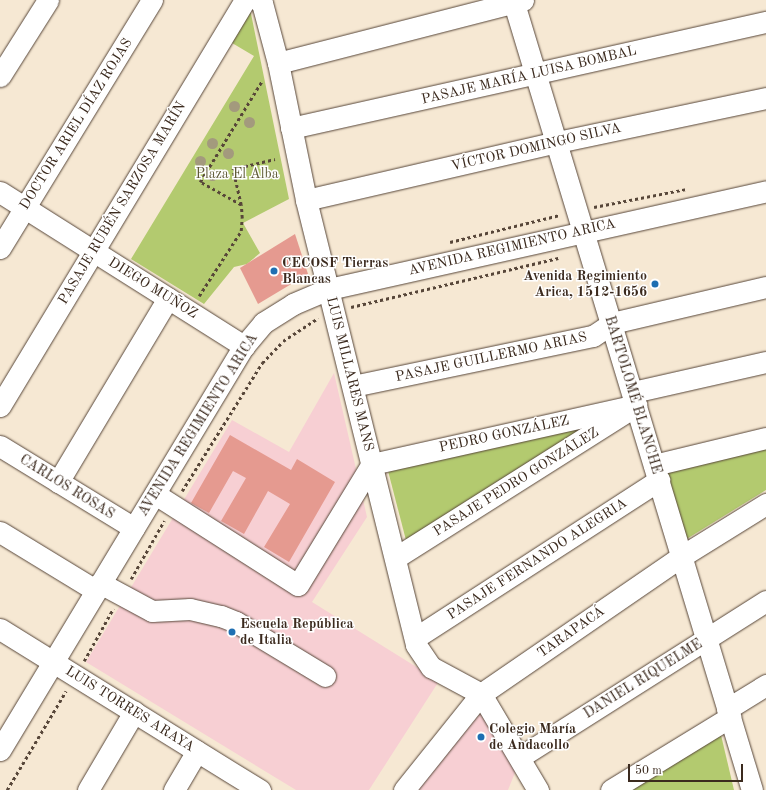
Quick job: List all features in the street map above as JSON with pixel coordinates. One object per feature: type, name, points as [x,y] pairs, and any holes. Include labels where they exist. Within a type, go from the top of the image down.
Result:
[{"type":"street","points":[[0,76],[48,0]]},
{"type":"street","name":"DOCTOR ARIEL DÍAZ ROJAS","points":[[0,248],[152,0]]},
{"type":"street","name":"PASAJE RUBÉN SARZOSA MARÍN","points":[[0,406],[92,250],[245,0]]},
{"type":"street","name":"LUIS MILLARES MANS","points":[[258,0],[262,3],[278,63],[306,200],[419,652],[431,667],[481,694]]},
{"type":"street","points":[[278,63],[516,1]]},
{"type":"street","name":"BARTOLOMÉ BLANCHE","points":[[516,1],[536,74],[706,639],[729,713],[756,783]]},
{"type":"street","name":"PASAJE MARÍA LUISA BOMBAL","points":[[291,128],[766,22]]},
{"type":"street","name":"VÍCTOR DOMINGO SILVA","points":[[306,200],[557,142],[766,98]]},
{"type":"street","name":"AVENIDA REGIMIENTO ARICA","points":[[0,750],[52,661],[244,346],[263,323],[293,304],[329,289],[584,230],[766,191]]},
{"type":"street","name":"DIEGO MUÑOZ","points":[[0,192],[244,346]]},
{"type":"street","name":"PASAJE GUILLERMO ARIAS","points":[[353,386],[593,336],[612,323],[766,287]]},
{"type":"street","points":[[58,482],[168,298]]},
{"type":"street","name":"PASAJE PEDRO GONZÁLEZ","points":[[395,558],[635,399],[766,362]]},
{"type":"street","name":"PEDRO GONZÁLEZ","points":[[372,464],[635,399]]},
{"type":"street","name":"PASAJE FERNANDO ALEGRIA","points":[[415,638],[657,473],[766,438]]},
{"type":"street","name":"CARLOS ROSAS","points":[[0,446],[134,528]]},
{"type":"street","points":[[155,494],[298,586],[372,464]]},
{"type":"street","name":"TARAPACÁ","points":[[404,790],[481,694],[682,556],[766,504]]},
{"type":"street","points":[[0,532],[98,586],[122,595],[152,611],[190,609],[221,616],[236,622],[324,676]]},
{"type":"street","name":"DANIEL RIQUELME","points":[[520,757],[766,601]]},
{"type":"street","name":"LUIS TORRES ARAYA","points":[[0,629],[257,789]]},
{"type":"street","points":[[611,790],[729,713],[766,685]]},
{"type":"street","points":[[481,694],[520,757],[538,790]]},
{"type":"street","points":[[88,790],[134,712]]},
{"type":"street","points":[[174,790],[197,751]]},
{"type":"path","points":[[241,205],[200,182],[262,81]]},
{"type":"path","points":[[189,311],[241,231],[241,205],[233,169],[275,159]]},
{"type":"path","points":[[7,790],[122,595],[173,505],[228,416],[272,352],[307,324],[334,311],[559,258]]},
{"type":"shaded area","name":"Escuela República de Italia","points":[[334,373],[367,517],[312,602],[439,681],[369,790],[296,790],[86,662],[232,420],[289,452]]},
{"type":"shaded area","name":"Colegio María de Andacollo","points":[[484,709],[518,765],[508,790],[416,790]]},
{"type":"green space","name":"Plaza El Alba","points":[[249,4],[289,199],[243,223],[260,253],[247,264],[234,267],[204,304],[131,259],[254,56],[227,40]]},
{"type":"green space","points":[[611,415],[407,544],[387,467]]},
{"type":"green space","points":[[766,445],[766,490],[685,540],[663,471]]},
{"type":"green space","points":[[721,735],[734,790],[632,790]]},
{"type":"building","name":"CECOSF Tierras Blancas","points":[[295,234],[308,274],[258,304],[240,268]]},
{"type":"building","points":[[230,435],[291,470],[297,459],[335,482],[289,562],[264,547],[290,504],[268,491],[244,534],[221,521],[246,478],[233,471],[209,513],[191,503]]},
{"type":"place","name":"CECOSF Tierras Blancas","points":[[274,271]]},
{"type":"place","name":"Avenida Regimiento Arica, 1512-1656","points":[[655,284]]},
{"type":"place","name":"Escuela República de Italia","points":[[232,632]]},
{"type":"place","name":"Colegio María de Andacollo","points":[[481,737]]}]
